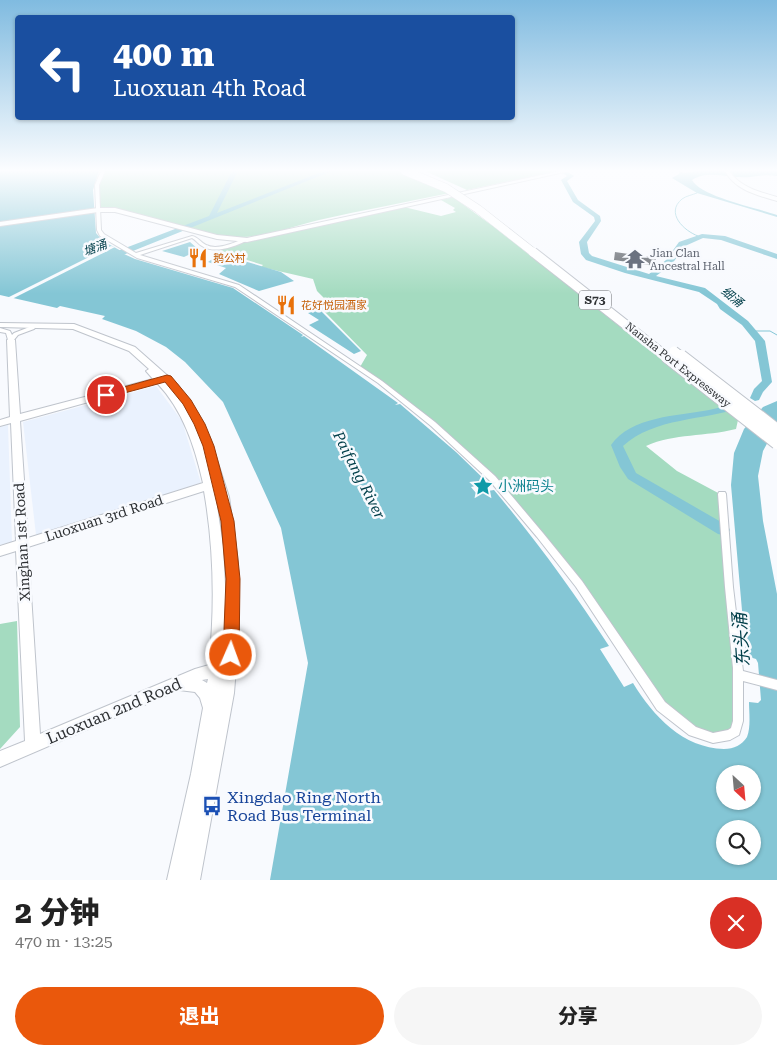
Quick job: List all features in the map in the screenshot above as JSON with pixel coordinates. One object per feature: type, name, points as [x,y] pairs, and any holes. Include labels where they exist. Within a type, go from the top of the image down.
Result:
[{"type":"highway","name":"Nansha Port Expressway","points":[[481,212],[777,443]]},
{"type":"highway","name":"Nansha Port Expressway","points":[[491,212],[777,430]]},
{"type":"main road","points":[[0,224],[88,212]]},
{"type":"main road","points":[[124,212],[221,238],[244,240],[374,212]]},
{"type":"main road","points":[[0,325],[52,324],[93,330],[134,350],[188,402],[200,424],[208,446],[224,501],[230,539],[233,579],[223,669],[191,880]]},
{"type":"main road","points":[[0,330],[32,328],[78,332],[99,339],[136,359],[164,379],[191,425],[209,485],[218,559],[219,620],[223,669],[209,714],[176,880]]},
{"type":"main road","name":"Xinghan 1st Road","points":[[11,340],[33,745]]},
{"type":"main road","points":[[0,423],[164,379]]},
{"type":"main road","name":"Luoxuan 3rd Road","points":[[0,552],[209,485]]},
{"type":"main road","name":"Luoxuan 2nd Road","points":[[0,759],[177,684],[223,669]]},
{"type":"main road","points":[[177,684],[192,684],[206,690],[209,714]]},
{"type":"street","points":[[96,212],[100,234],[130,253],[222,280],[245,291],[380,382],[451,439],[496,483],[534,527],[582,589],[651,694],[666,711],[680,723],[698,734],[724,738],[737,728],[738,675],[722,494]]},
{"type":"street","points":[[130,253],[192,237],[197,238],[203,245],[211,248],[244,240]]},
{"type":"street","points":[[0,330],[8,332],[11,340],[16,334],[32,328]]},
{"type":"street","points":[[738,675],[777,685]]},
{"type":"shaded area","points":[[156,386],[182,421],[201,483],[36,535],[23,422]]},
{"type":"shaded area","points":[[8,425],[12,542],[0,545],[0,427]]},
{"type":"green space","points":[[129,212],[357,212],[319,220],[269,234],[248,237],[203,233]]},
{"type":"green space","points":[[381,212],[425,212],[441,216],[456,212],[474,212],[738,420],[736,429],[668,439],[646,446],[677,471],[720,494],[735,657],[735,720],[731,730],[712,734],[681,720],[645,680],[498,482],[360,367],[367,355],[321,308],[328,302],[317,291],[313,279],[261,267],[263,265],[218,251],[223,250],[222,248],[244,242]]},
{"type":"green space","points":[[17,621],[20,727],[0,749],[0,624]]},
{"type":"water","name":"Paifang River","points":[[0,212],[95,212],[96,233],[103,241],[123,252],[132,250],[124,254],[135,259],[233,288],[398,403],[395,405],[400,404],[456,452],[488,483],[471,487],[476,493],[494,490],[525,528],[609,646],[600,649],[624,687],[633,683],[660,718],[682,736],[695,743],[724,749],[737,746],[747,737],[750,720],[749,702],[758,703],[761,700],[758,663],[756,659],[746,656],[731,485],[734,453],[744,429],[763,407],[777,401],[777,425],[763,451],[758,476],[763,521],[777,594],[777,880],[270,880],[308,663],[281,528],[223,402],[185,362],[166,347],[136,331],[102,319],[105,316],[60,306],[57,308],[0,295]]},
{"type":"water","points":[[761,212],[767,212],[777,215],[777,217]]},
{"type":"water","points":[[190,242],[199,250],[184,257],[162,251]]},
{"type":"water","points":[[220,254],[281,272],[294,281],[259,291],[219,274],[226,268],[208,262]]},
{"type":"water","points":[[318,308],[361,351],[354,354],[309,325],[319,320],[308,313]]},
{"type":"pier","points":[[111,246],[115,247],[10,300],[5,299]]},
{"type":"building","name":"Jian Clan Ancestral Hall","points":[[615,252],[656,258],[655,266],[614,260]]},
{"type":"waterway","points":[[212,216],[214,212]]},
{"type":"waterway","name":"塘涌","points":[[110,257],[224,212]]},
{"type":"waterway","name":"细涌","points":[[591,212],[597,216],[598,221],[583,242],[585,254],[589,258],[628,271],[702,290],[745,323],[760,341],[767,382],[758,391],[755,398]]},
{"type":"waterway","points":[[675,212],[682,226],[698,236]]},
{"type":"waterway","points":[[651,276],[669,262],[682,244],[702,236],[722,238],[777,257]]},
{"type":"waterway","points":[[752,331],[770,331],[777,335]]},
{"type":"waterway","points":[[723,530],[632,476],[617,445],[628,435],[658,422],[708,414],[739,405]]},
{"type":"place","name":"鹅公村","points":[[198,258]]},
{"type":"place","name":"Jian Clan Ancestral Hall","points":[[635,259]]},
{"type":"place","name":"花好悦园酒家","points":[[286,305]]},
{"type":"place","name":"小洲码头","points":[[483,486]]},
{"type":"place","name":"Xingdao Ring North Road Bus Terminal","points":[[212,806]]},
{"type":"route","points":[[106,395],[167,378],[188,402],[200,424],[224,501],[228,521],[234,603],[231,655]]},
{"type":"water label","name":"东头涌","points":[[741,640]]}]
